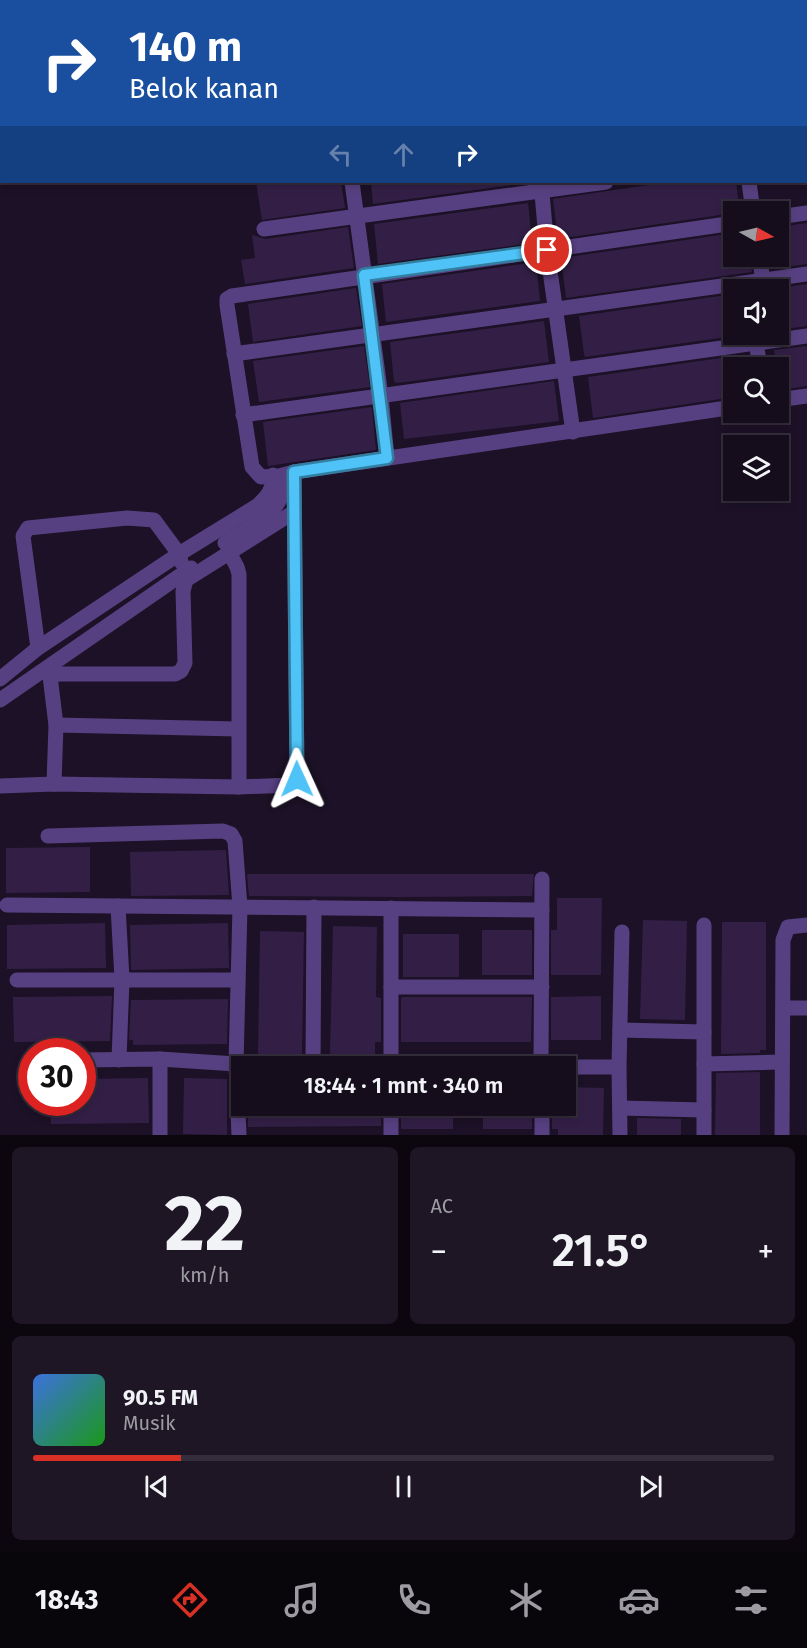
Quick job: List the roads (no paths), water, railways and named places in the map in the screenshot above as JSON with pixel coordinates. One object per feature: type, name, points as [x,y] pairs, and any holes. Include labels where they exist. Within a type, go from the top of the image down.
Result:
[{"type":"street","points":[[352,183],[381,396],[387,458]]},
{"type":"street","points":[[264,229],[541,186],[590,183]]},
{"type":"street","points":[[749,183],[752,201]]},
{"type":"street","points":[[541,186],[547,250],[573,432]]},
{"type":"street","points":[[789,215],[807,213]]},
{"type":"street","points":[[723,225],[364,275],[232,296],[227,299],[252,466],[261,477],[723,409]]},
{"type":"street","points":[[780,279],[807,274]]},
{"type":"street","points":[[234,354],[723,288]]},
{"type":"street","points":[[789,337],[807,336]]},
{"type":"street","points":[[243,415],[564,370],[723,344]]},
{"type":"street","points":[[789,398],[807,396]]},
{"type":"street","points":[[0,786],[54,784],[286,787],[292,785],[297,779],[294,512],[283,474]]},
{"type":"street","points":[[0,679],[38,648],[179,554],[257,506],[266,498],[283,474]]},
{"type":"street","points":[[0,700],[48,672],[188,575],[272,510],[283,493],[283,474]]},
{"type":"street","points":[[48,672],[175,674],[181,671],[185,663],[183,585],[188,575],[294,512]]},
{"type":"street","points":[[38,648],[23,536],[28,528],[142,517],[154,520],[179,554],[188,575]]},
{"type":"street","points":[[229,552],[239,574],[239,787]]},
{"type":"street","points":[[48,672],[56,725],[54,784]]},
{"type":"street","points":[[56,725],[238,729]]},
{"type":"street","points":[[48,836],[223,831],[231,834],[235,841],[240,908],[236,1056]]},
{"type":"street","points":[[541,1056],[542,879]]},
{"type":"street","points":[[7,905],[542,910]]},
{"type":"street","points":[[118,906],[122,979],[118,1059]]},
{"type":"street","points":[[313,1056],[314,907]]},
{"type":"street","points":[[391,908],[391,1056]]},
{"type":"street","points":[[704,925],[704,1135]]},
{"type":"street","points":[[782,1135],[785,932],[788,927],[807,925]]},
{"type":"street","points":[[620,1135],[622,932]]},
{"type":"street","points":[[17,980],[238,980]]},
{"type":"street","points":[[391,987],[542,987]]},
{"type":"street","points":[[783,1008],[807,1008]]},
{"type":"street","points":[[620,1030],[704,1032]]},
{"type":"street","points":[[160,1059],[160,1135]]},
{"type":"street","points":[[96,1060],[160,1059],[231,1064]]},
{"type":"street","points":[[704,1064],[782,1062]]},
{"type":"street","points":[[576,1067],[619,1067]]},
{"type":"street","points":[[620,1108],[704,1110]]},
{"type":"street","points":[[237,1116],[238,1135]]},
{"type":"street","points":[[391,1116],[391,1135]]},
{"type":"street","points":[[542,1116],[542,1135]]}]
